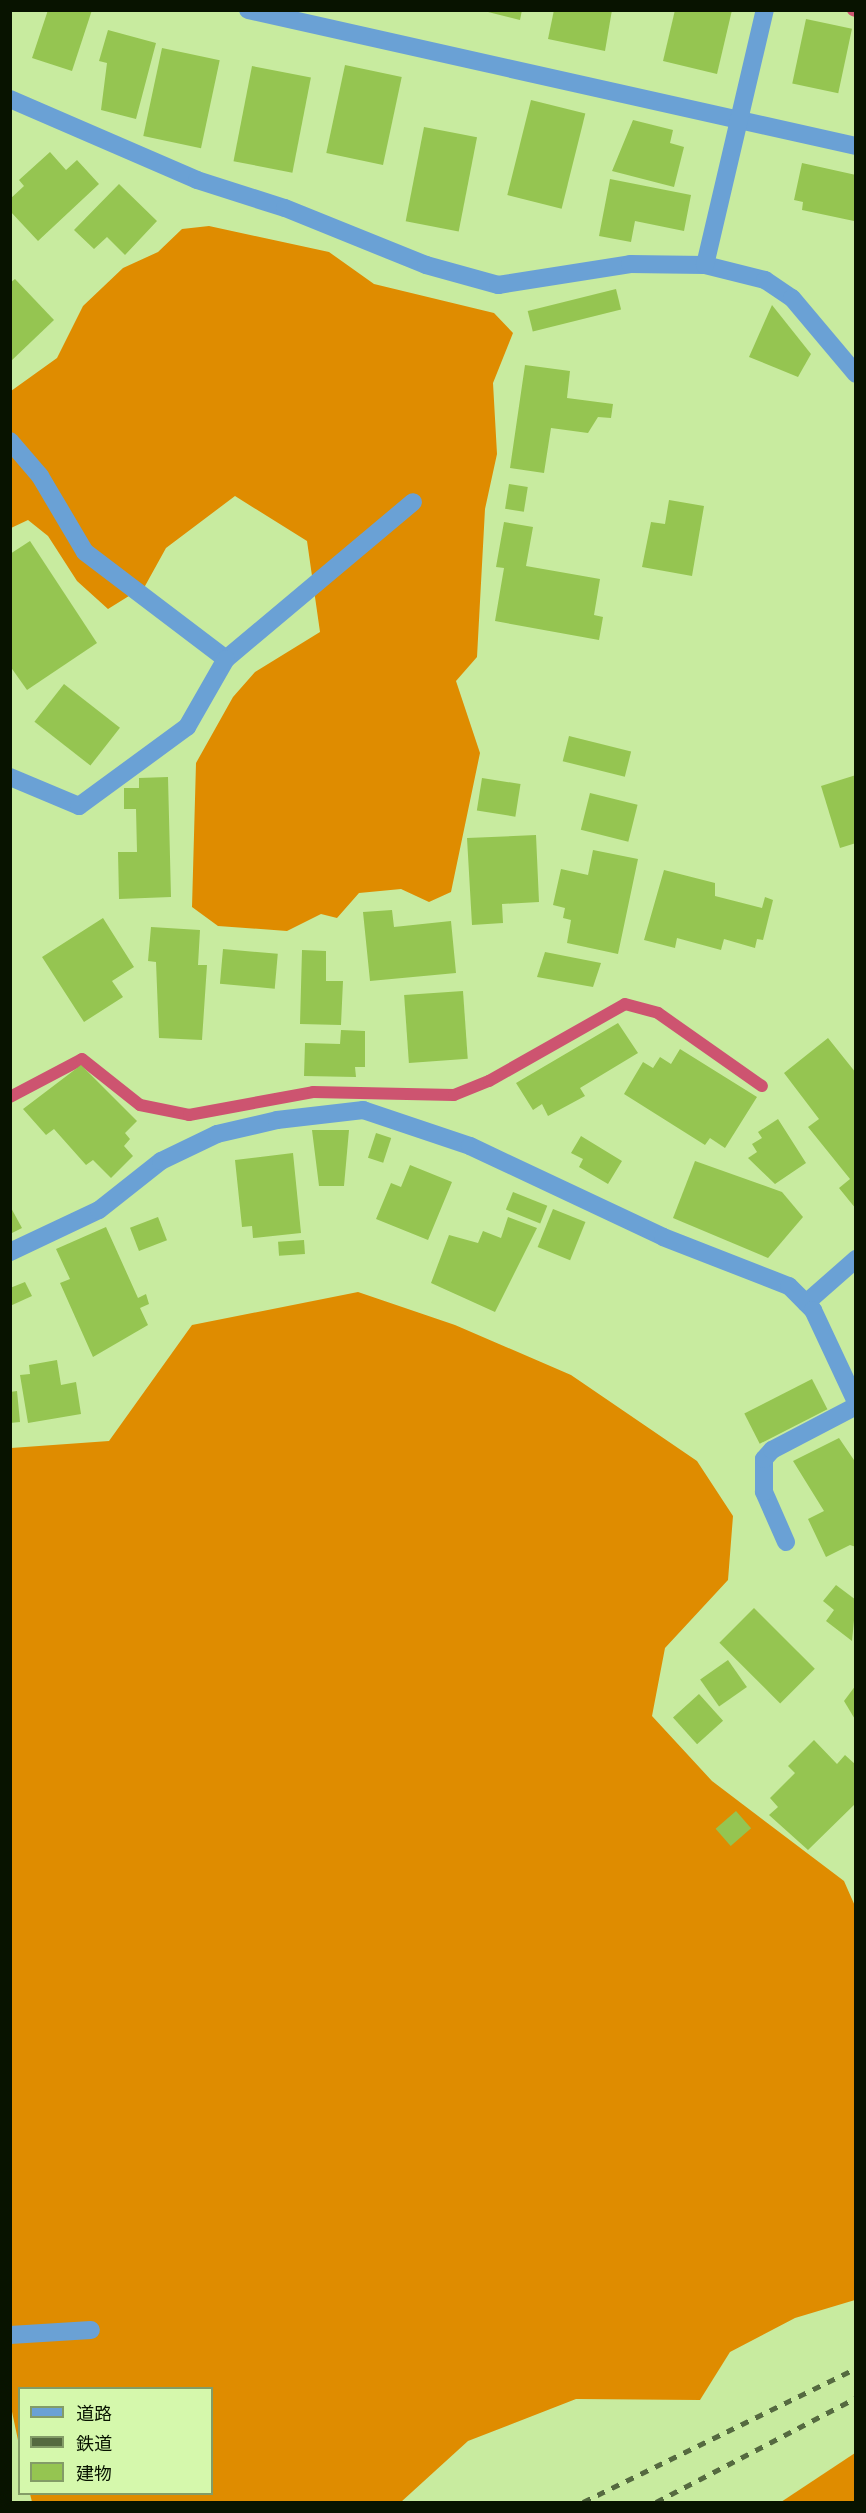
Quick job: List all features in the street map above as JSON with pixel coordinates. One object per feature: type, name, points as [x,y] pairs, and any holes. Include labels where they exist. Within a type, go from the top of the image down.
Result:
[{"type":"street","points":[[248,10],[855,146]]},
{"type":"street","points":[[705,265],[764,14]]},
{"type":"street","points":[[10,99],[186,177],[285,208],[426,266],[498,285],[630,264],[705,265],[765,280],[792,298],[855,374]]},
{"type":"street","points":[[10,441],[40,476],[85,552],[226,659]]},
{"type":"street","points":[[10,777],[79,806],[188,727],[226,659],[413,502]]},
{"type":"street","points":[[10,1252],[99,1210],[161,1161],[216,1134],[277,1120],[363,1110],[470,1146],[663,1237],[789,1286],[806,1302],[855,1404],[772,1450],[764,1460],[764,1492],[786,1542]]},
{"type":"street","points":[[806,1302],[855,1258]]},
{"type":"street","points":[[10,2335],[91,2330]]},
{"type":"shaded area","points":[[209,226],[329,252],[374,284],[494,313],[513,333],[493,383],[497,454],[485,509],[477,657],[456,681],[480,753],[451,892],[429,902],[401,889],[359,893],[337,918],[321,914],[287,931],[218,926],[192,907],[196,763],[233,697],[255,672],[320,632],[307,541],[235,496],[166,548],[145,586],[108,609],[77,581],[48,536],[28,520],[11,528],[11,391],[57,358],[83,306],[123,268],[158,252],[182,229]]},
{"type":"shaded area","points":[[358,1292],[455,1325],[571,1375],[697,1461],[733,1516],[728,1580],[665,1648],[652,1716],[712,1781],[844,1881],[855,1906],[855,2300],[795,2318],[730,2352],[700,2400],[576,2399],[468,2441],[401,2502],[32,2502],[30,2495],[213,2495],[213,2387],[18,2387],[18,2440],[11,2407],[11,1448],[109,1441],[192,1325]]},
{"type":"shaded area","points":[[855,2453],[855,2502],[781,2502]]},
{"type":"building","points":[[48,10],[92,10],[72,71],[32,58]]},
{"type":"building","points":[[480,10],[522,10],[520,20]]},
{"type":"building","points":[[554,10],[612,10],[605,51],[548,39]]},
{"type":"building","points":[[675,10],[732,10],[717,74],[663,61]]},
{"type":"building","points":[[806,19],[852,29],[838,93],[792,84]]},
{"type":"building","points":[[108,30],[156,43],[136,119],[101,110],[107,63],[99,61]]},
{"type":"building","points":[[162,48],[220,60],[201,148],[143,136]]},
{"type":"building","points":[[345,65],[402,77],[383,165],[326,153]]},
{"type":"building","points":[[252,66],[311,77],[292,173],[233,161]]},
{"type":"building","points":[[531,100],[585,114],[562,209],[507,195]]},
{"type":"building","points":[[633,120],[673,130],[670,143],[684,147],[674,187],[612,171]]},
{"type":"building","points":[[424,127],[477,137],[459,232],[406,221]]},
{"type":"building","points":[[50,152],[66,170],[77,160],[99,184],[38,241],[10,211],[10,199],[24,186],[19,180]]},
{"type":"building","points":[[802,163],[856,175],[854,221],[802,210],[803,202],[794,200]]},
{"type":"building","points":[[610,179],[691,195],[684,231],[635,221],[631,242],[599,236]]},
{"type":"building","points":[[119,184],[157,221],[125,255],[107,237],[94,249],[74,230]]},
{"type":"building","points":[[15,279],[54,320],[10,362],[10,283]]},
{"type":"building","points":[[616,289],[621,309],[533,331],[528,311]]},
{"type":"building","points":[[772,305],[811,354],[798,377],[749,357]]},
{"type":"building","points":[[525,365],[570,371],[567,398],[613,404],[611,418],[598,417],[588,433],[551,428],[544,473],[510,468]]},
{"type":"building","points":[[509,484],[528,487],[524,512],[505,509]]},
{"type":"building","points":[[669,500],[704,506],[692,576],[642,567],[651,522],[665,524]]},
{"type":"building","points":[[504,522],[533,527],[526,566],[600,579],[594,615],[603,617],[599,640],[495,621],[504,568],[496,567]]},
{"type":"building","points":[[30,541],[97,643],[27,690],[10,666],[10,554]]},
{"type":"building","points":[[64,684],[120,728],[90,766],[34,722]]},
{"type":"building","points":[[569,736],[631,751],[625,777],[563,761]]},
{"type":"building","points":[[856,775],[856,843],[840,848],[821,786]]},
{"type":"building","points":[[168,777],[171,897],[119,899],[118,852],[137,852],[136,809],[124,809],[124,788],[139,788],[139,778]]},
{"type":"building","points":[[482,778],[521,784],[515,817],[477,811]]},
{"type":"building","points":[[590,793],[638,805],[628,842],[581,830]]},
{"type":"building","points":[[536,835],[539,902],[502,904],[503,923],[472,925],[467,838]]},
{"type":"building","points":[[593,850],[638,859],[618,954],[567,943],[571,920],[563,918],[565,908],[553,905],[561,869],[588,875]]},
{"type":"building","points":[[664,870],[715,883],[715,896],[762,908],[765,897],[773,900],[763,940],[757,939],[755,948],[724,939],[721,950],[677,938],[675,948],[644,940]]},
{"type":"building","points":[[392,910],[394,927],[451,921],[456,973],[370,981],[363,912]]},
{"type":"building","points":[[103,918],[134,967],[112,981],[123,997],[84,1022],[42,957]]},
{"type":"building","points":[[151,927],[200,930],[198,965],[207,965],[202,1040],[159,1038],[156,962],[148,961]]},
{"type":"building","points":[[223,949],[278,954],[275,989],[220,984]]},
{"type":"building","points":[[302,950],[326,951],[326,981],[343,981],[341,1025],[300,1024]]},
{"type":"building","points":[[545,952],[601,963],[593,987],[537,977]]},
{"type":"building","points":[[463,991],[468,1059],[409,1063],[404,995]]},
{"type":"building","points":[[618,1023],[638,1053],[580,1088],[585,1096],[548,1116],[542,1104],[533,1110],[516,1083]]},
{"type":"building","points":[[341,1030],[365,1031],[365,1067],[355,1067],[356,1077],[304,1076],[305,1043],[340,1044]]},
{"type":"building","points":[[828,1038],[856,1073],[856,1209],[839,1188],[850,1179],[808,1127],[819,1119],[784,1073]]},
{"type":"building","points":[[680,1049],[757,1097],[725,1148],[710,1138],[705,1145],[624,1094],[643,1062],[653,1068],[660,1057],[671,1064]]},
{"type":"building","points":[[81,1065],[137,1121],[125,1133],[130,1139],[124,1146],[133,1156],[111,1178],[93,1160],[86,1165],[54,1129],[46,1135],[23,1109]]},
{"type":"building","points":[[778,1119],[806,1163],[775,1184],[748,1158],[757,1152],[752,1144],[762,1138],[758,1132]]},
{"type":"building","points":[[312,1130],[349,1130],[344,1186],[319,1186]]},
{"type":"building","points":[[376,1133],[391,1138],[383,1163],[368,1158]]},
{"type":"building","points":[[581,1136],[622,1161],[608,1184],[579,1167],[583,1159],[571,1153]]},
{"type":"building","points":[[293,1153],[301,1233],[253,1238],[252,1226],[242,1227],[235,1160]]},
{"type":"building","points":[[695,1161],[782,1192],[803,1217],[768,1258],[673,1218]]},
{"type":"building","points":[[410,1165],[452,1182],[428,1240],[376,1219],[391,1183],[401,1187]]},
{"type":"building","points":[[513,1192],[547,1206],[540,1223],[506,1210]]},
{"type":"building","points":[[10,1206],[22,1228],[10,1234]]},
{"type":"building","points":[[553,1209],[585,1222],[570,1260],[538,1247]]},
{"type":"building","points":[[158,1217],[167,1240],[139,1251],[130,1228]]},
{"type":"building","points":[[508,1217],[537,1228],[495,1312],[431,1283],[449,1235],[478,1243],[483,1231],[501,1238]]},
{"type":"building","points":[[106,1227],[138,1298],[146,1294],[149,1304],[140,1308],[148,1325],[93,1357],[60,1283],[70,1279],[56,1249]]},
{"type":"building","points":[[304,1240],[305,1254],[279,1256],[278,1242]]},
{"type":"building","points":[[25,1282],[32,1296],[10,1306],[10,1288]]},
{"type":"building","points":[[57,1360],[61,1385],[76,1382],[81,1414],[28,1423],[20,1375],[30,1374],[29,1365]]},
{"type":"building","points":[[812,1379],[827,1409],[760,1444],[744,1414]]},
{"type":"building","points":[[17,1391],[20,1422],[10,1423],[10,1392]]},
{"type":"building","points":[[839,1438],[856,1463],[856,1547],[850,1545],[826,1557],[808,1519],[824,1511],[793,1461]]},
{"type":"building","points":[[836,1585],[856,1600],[852,1641],[826,1621],[834,1610],[823,1601]]},
{"type":"building","points":[[754,1608],[815,1669],[780,1703],[719,1643]]},
{"type":"building","points":[[728,1660],[747,1687],[719,1707],[700,1680]]},
{"type":"building","points":[[856,1685],[856,1721],[844,1701]]},
{"type":"building","points":[[699,1694],[723,1721],[697,1744],[673,1717]]},
{"type":"building","points":[[814,1740],[837,1764],[845,1755],[856,1765],[856,1803],[808,1850],[769,1815],[778,1807],[770,1798],[795,1773],[788,1766]]},
{"type":"building","points":[[736,1811],[751,1828],[731,1846],[716,1829]]},
{"type":"waterway","points":[[10,1097],[82,1059],[140,1105],[189,1115],[313,1092],[454,1095],[489,1081],[625,1004],[658,1013],[762,1086]]},
{"type":"railway","points":[[583,2502],[856,2368]]},
{"type":"railway","points":[[656,2502],[856,2398]]}]
